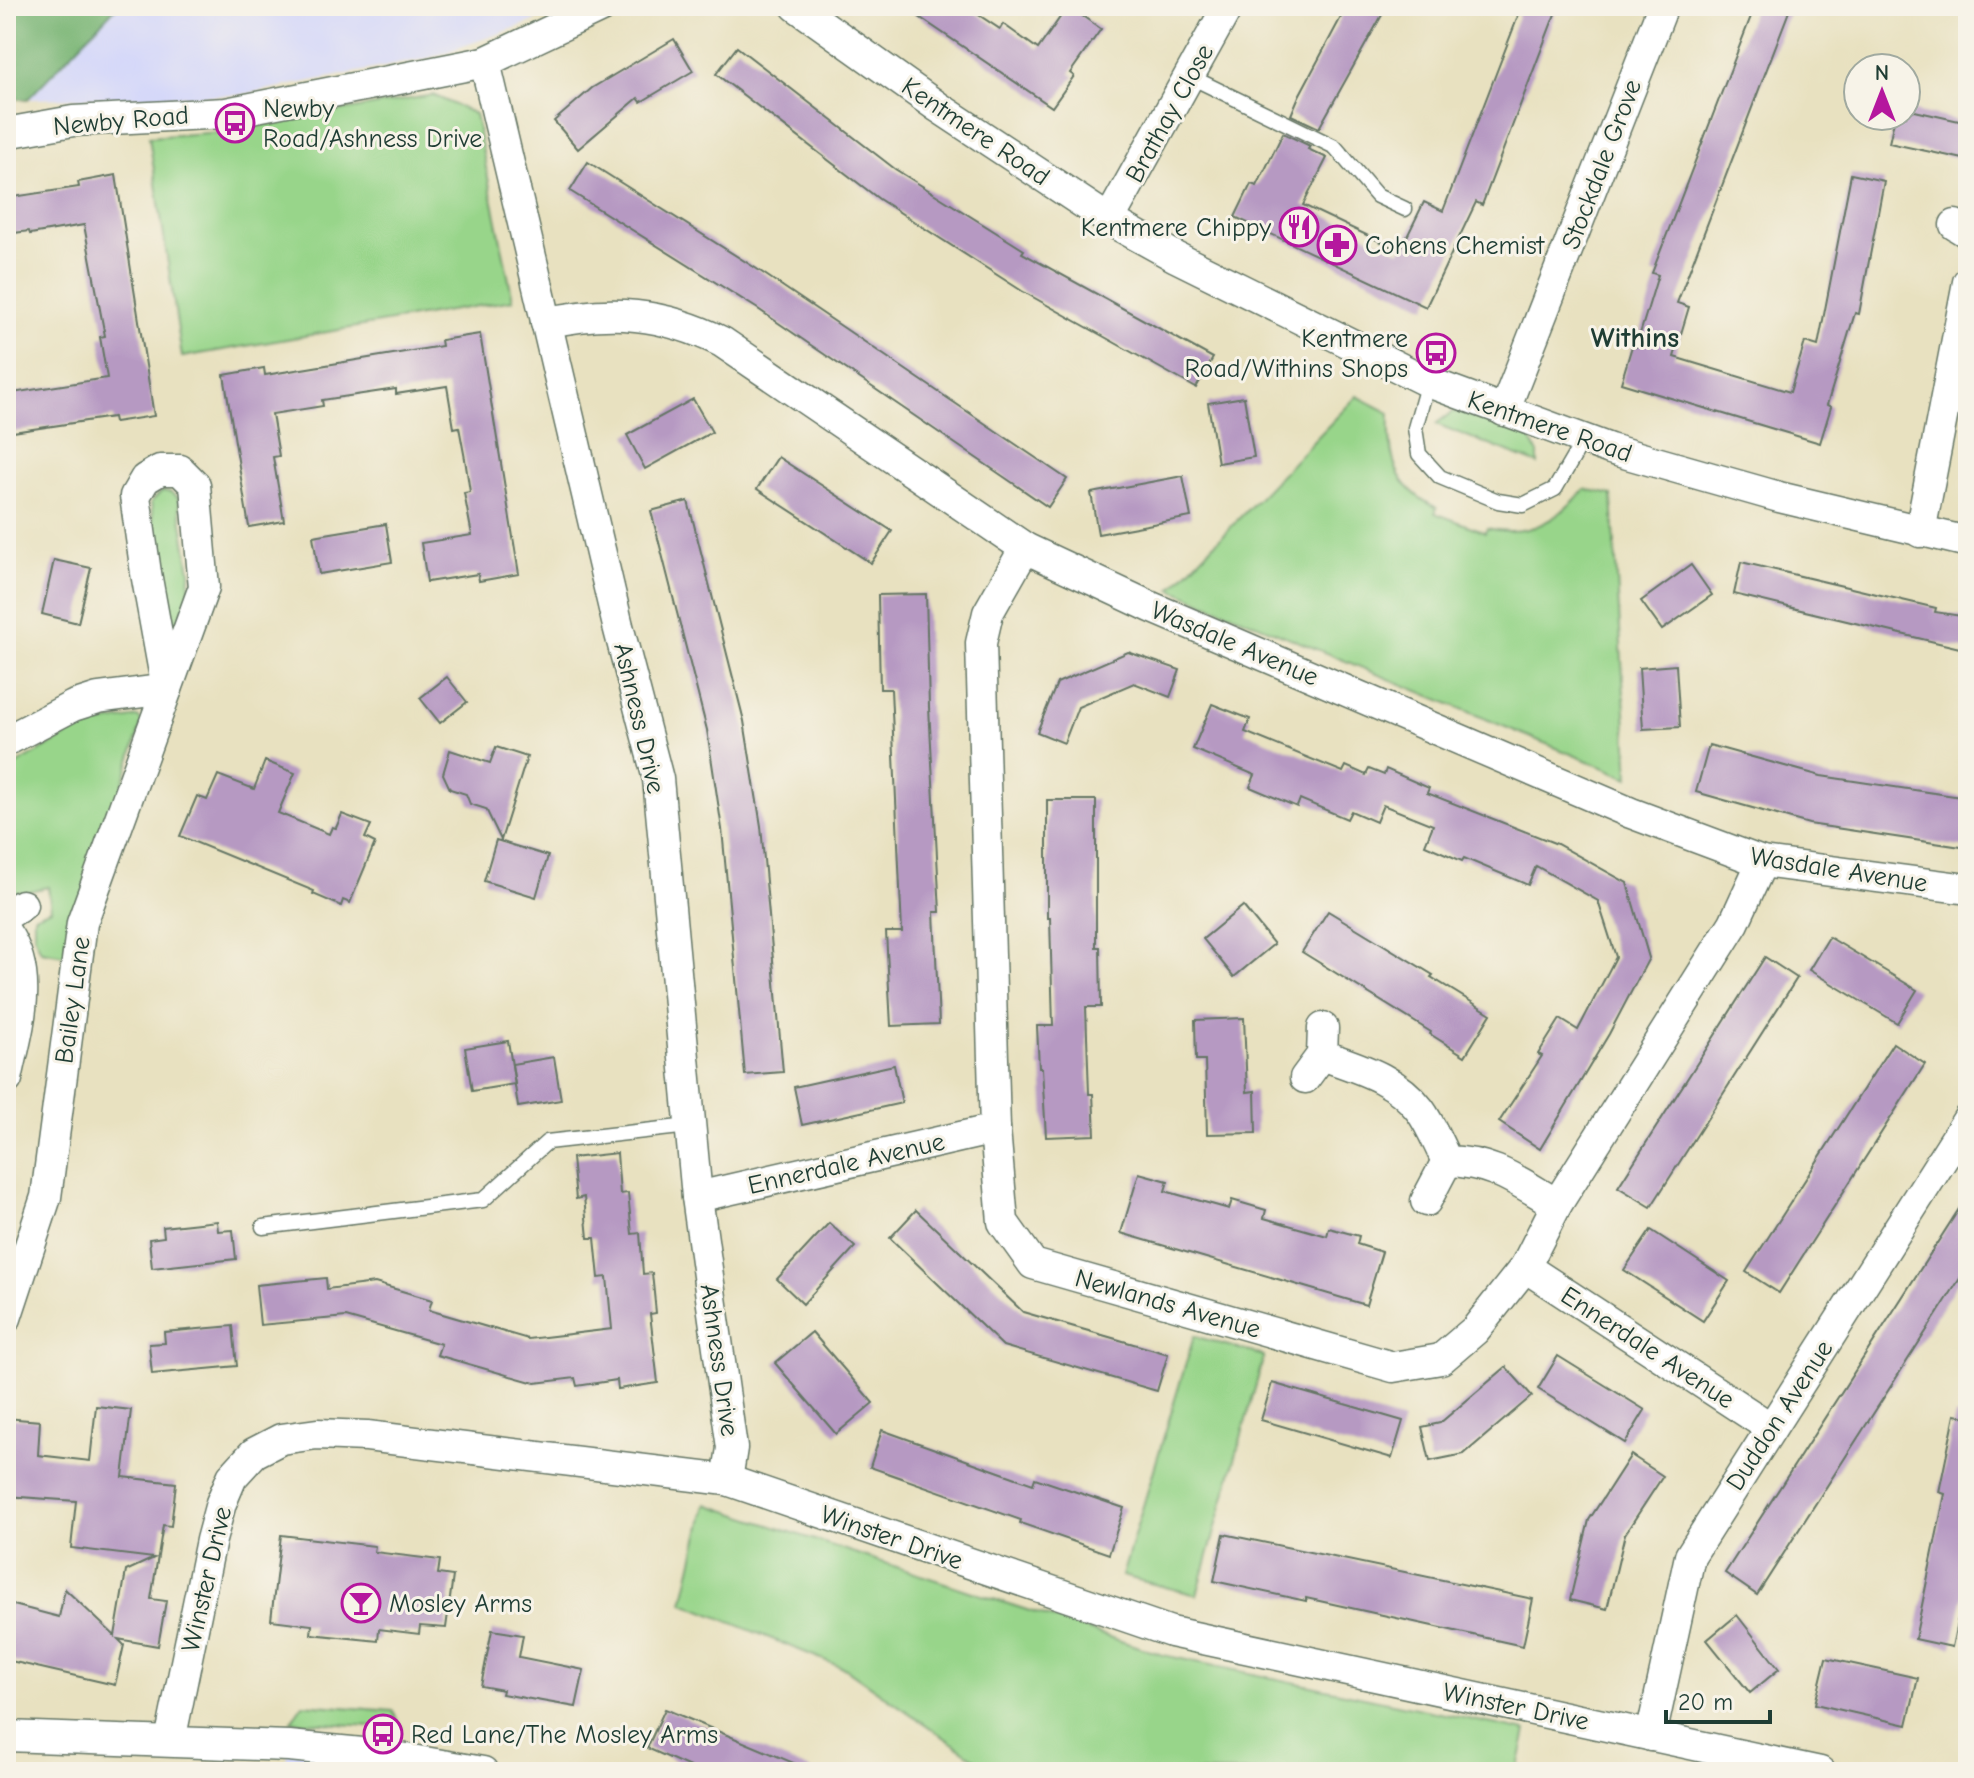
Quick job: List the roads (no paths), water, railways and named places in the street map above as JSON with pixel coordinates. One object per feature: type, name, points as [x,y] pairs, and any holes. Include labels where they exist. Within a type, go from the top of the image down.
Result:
[{"type":"street","name":"Newby Road","points":[[6,133],[73,121],[226,113],[485,62],[603,6]]},
{"type":"street","name":"Kentmere Road","points":[[796,6],[938,107],[1109,220],[1176,257],[1428,382],[1584,439],[1779,497],[1968,542]]},
{"type":"street","name":"Brathay Close","points":[[1109,220],[1228,6]]},
{"type":"street","name":"Stockdale Grove","points":[[1504,411],[1663,6]]},
{"type":"street","name":"Ashness Drive","points":[[485,62],[618,626],[658,779],[689,1126],[732,1448],[727,1480]]},
{"type":"street","points":[[1920,532],[1968,282]]},
{"type":"street","name":"Wasdale Avenue","points":[[546,323],[577,316],[625,315],[680,323],[697,330],[722,342],[1025,548],[1151,607],[1617,807],[1762,862],[1968,889]]},
{"type":"street","name":"Bailey Lane","points":[[6,1318],[46,1197],[82,923],[167,689],[204,587],[195,485],[180,470],[160,470],[145,479],[135,496],[167,689]]},
{"type":"street","name":"Newlands Avenue","points":[[1025,548],[988,613],[981,643],[995,1129],[1003,1222],[1033,1264],[1393,1367],[1441,1359],[1475,1330],[1525,1267],[1557,1204],[1734,923],[1762,862]]},
{"type":"street","points":[[6,741],[73,706],[98,698],[167,689]]},
{"type":"street","name":"Bailey Lane","points":[[6,933],[23,974],[20,1016],[7,1079]]},
{"type":"street","points":[[1317,1053],[1397,1086],[1420,1111],[1447,1161]]},
{"type":"street","name":"Duddon Avenue","points":[[1651,1736],[1690,1556],[1968,1119]]},
{"type":"street","name":"Ennerdale Avenue","points":[[697,1197],[995,1129]]},
{"type":"street","points":[[1447,1161],[1470,1161],[1495,1168],[1557,1204]]},
{"type":"street","points":[[1426,1201],[1447,1161]]},
{"type":"street","name":"Ennerdale Avenue","points":[[1525,1267],[1771,1428]]},
{"type":"street","name":"Winster Drive","points":[[170,1741],[211,1540],[232,1477],[254,1453],[281,1439],[317,1434],[367,1436],[727,1480],[1171,1632],[1820,1772]]},
{"type":"street","points":[[6,1736],[289,1746],[383,1764],[483,1772]]},
{"type":"lane","points":[[1189,76],[1335,147],[1377,196],[1405,209]]},
{"type":"lane","points":[[1428,382],[1415,428],[1419,454],[1440,477],[1498,501],[1523,505],[1555,489],[1584,439]]},
{"type":"lane","points":[[263,1227],[483,1200],[547,1142],[689,1126]]},
{"type":"place","name":"Newby Road/Ashness Drive","points":[[235,123]]},
{"type":"place","name":"Kentmere Chippy","points":[[1299,227]]},
{"type":"place","name":"Cohens Chemist","points":[[1337,245]]},
{"type":"place","name":"Kentmere Road/Withins Shops","points":[[1436,353]]},
{"type":"place","name":"Mosley Arms","points":[[361,1603]]},
{"type":"place","name":"Red Lane/The Mosley Arms","points":[[383,1734]]},
{"type":"district","name":"Withins","points":[[1635,337]]}]
